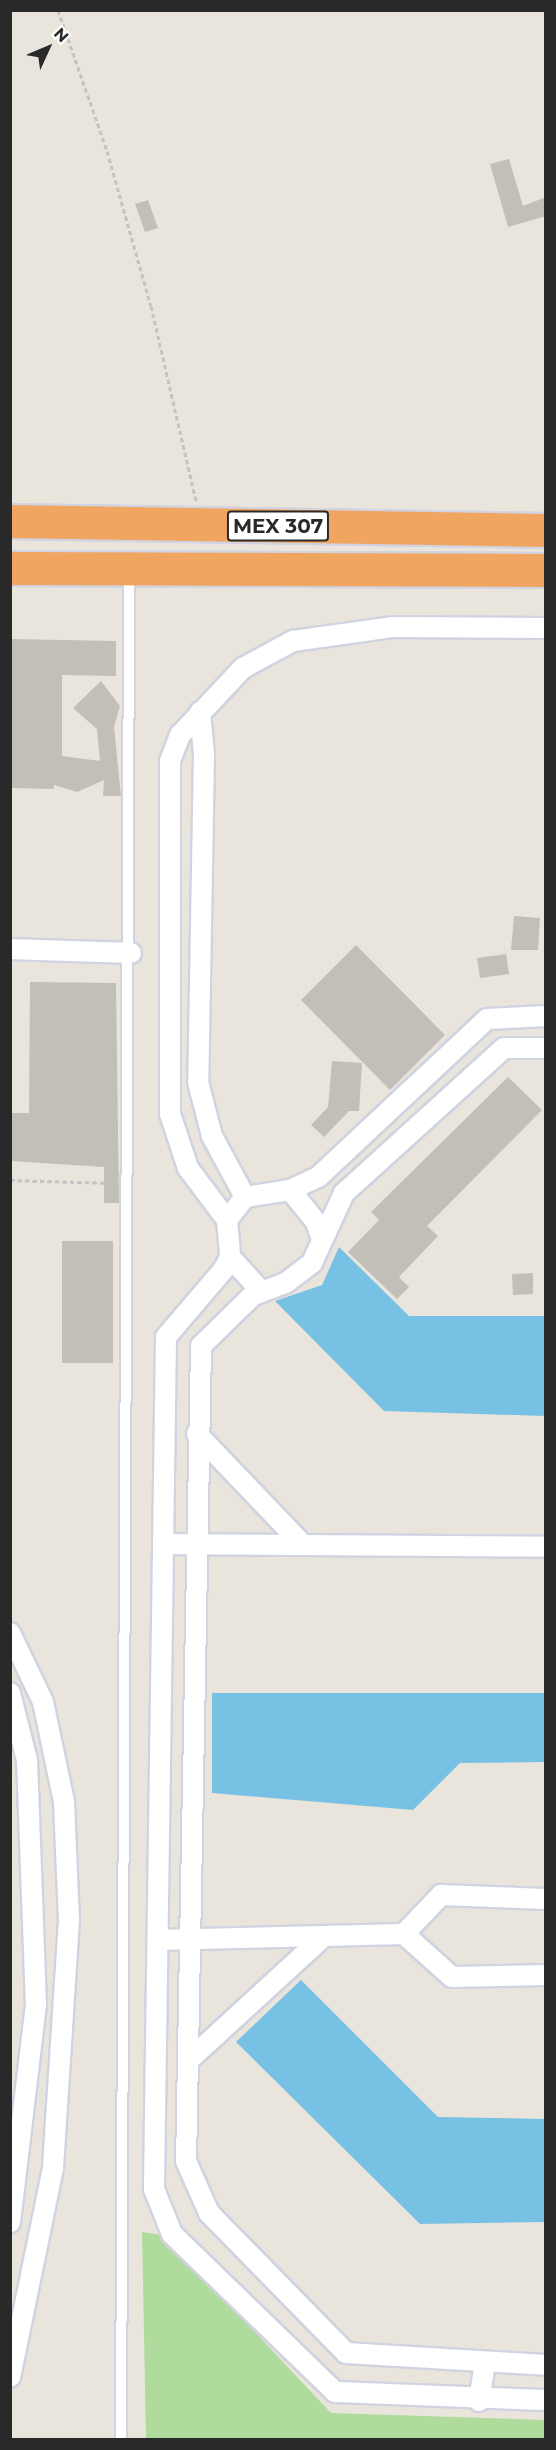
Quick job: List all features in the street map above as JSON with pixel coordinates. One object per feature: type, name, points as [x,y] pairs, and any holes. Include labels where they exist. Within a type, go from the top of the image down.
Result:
[{"type":"highway","name":"MEX 307","points":[[10,521],[546,530]]},
{"type":"highway","name":"MEX 307","points":[[10,568],[546,570]]},
{"type":"street","points":[[260,1290],[230,1257],[227,1220],[188,1167],[170,1114],[170,760],[180,735],[243,668],[293,641],[392,627],[546,628]]},
{"type":"street","points":[[200,712],[204,754],[198,1082],[212,1136],[245,1197]]},
{"type":"street","points":[[10,949],[131,953]]},
{"type":"street","points":[[227,1220],[245,1197],[290,1190],[318,1177],[487,1019],[546,1016]]},
{"type":"street","points":[[546,1048],[504,1048],[344,1193],[312,1263],[285,1283],[260,1290],[201,1346],[194,1545],[193,1939],[186,2161],[209,2213],[346,2354],[485,2365],[546,2365]]},
{"type":"street","points":[[290,1190],[316,1222],[322,1239]]},
{"type":"street","points":[[230,1257],[166,1336],[154,2189],[172,2234],[335,2392],[480,2401],[546,2400]]},
{"type":"street","points":[[197,1434],[302,1544]]},
{"type":"street","points":[[163,1544],[546,1547]]},
{"type":"street","points":[[10,1634],[44,1702],[64,1802],[67,1948],[53,2168],[10,2377]]},
{"type":"street","points":[[10,1693],[27,1760],[36,1946],[36,2004],[10,2222]]},
{"type":"street","points":[[158,1940],[320,1940],[404,1934],[441,1895],[546,1899]]},
{"type":"street","points":[[404,1934],[452,1977],[546,1975]]},
{"type":"street","points":[[189,2060],[320,1940]]},
{"type":"street","points":[[36,1946],[67,1948]]},
{"type":"street","points":[[480,2401],[485,2365]]},
{"type":"lane","points":[[121,2439],[131,953],[129,568]]},
{"type":"path","points":[[58,10],[107,151],[151,306],[200,524]]},
{"type":"path","points":[[10,1180],[129,1184]]},
{"type":"green space","points":[[142,2232],[164,2235],[331,2413],[545,2420],[545,2439],[146,2439]]},
{"type":"water","points":[[339,1247],[409,1316],[545,1316],[545,1416],[384,1411],[275,1301],[322,1285]]},
{"type":"water","points":[[212,1693],[545,1693],[545,1762],[460,1763],[413,1810],[212,1793]]},
{"type":"water","points":[[301,1980],[438,2117],[545,2119],[545,2222],[420,2224],[236,2042]]},
{"type":"building","points":[[509,159],[523,206],[546,197],[546,216],[508,227],[490,164]]},
{"type":"building","points":[[148,200],[158,228],[145,232],[135,204]]},
{"type":"building","points":[[10,639],[116,641],[116,676],[62,675],[62,756],[100,761],[97,729],[73,708],[101,681],[120,706],[114,727],[121,796],[103,796],[104,780],[77,792],[54,785],[54,789],[10,788]]},
{"type":"building","points":[[514,916],[540,918],[538,950],[511,950]]},
{"type":"building","points":[[356,945],[445,1035],[390,1090],[301,1000]]},
{"type":"building","points":[[506,954],[509,974],[480,978],[477,958]]},
{"type":"building","points":[[30,982],[116,983],[119,1203],[104,1203],[104,1167],[10,1161],[10,1113],[29,1113]]},
{"type":"building","points":[[332,1061],[362,1063],[359,1111],[349,1111],[324,1137],[311,1125],[328,1107]]},
{"type":"building","points":[[508,1077],[542,1110],[427,1226],[438,1236],[399,1277],[409,1287],[397,1299],[348,1252],[379,1220],[371,1212]]},
{"type":"building","points":[[62,1241],[113,1241],[113,1363],[62,1363]]},
{"type":"building","points":[[533,1273],[533,1294],[513,1295],[512,1274]]}]
